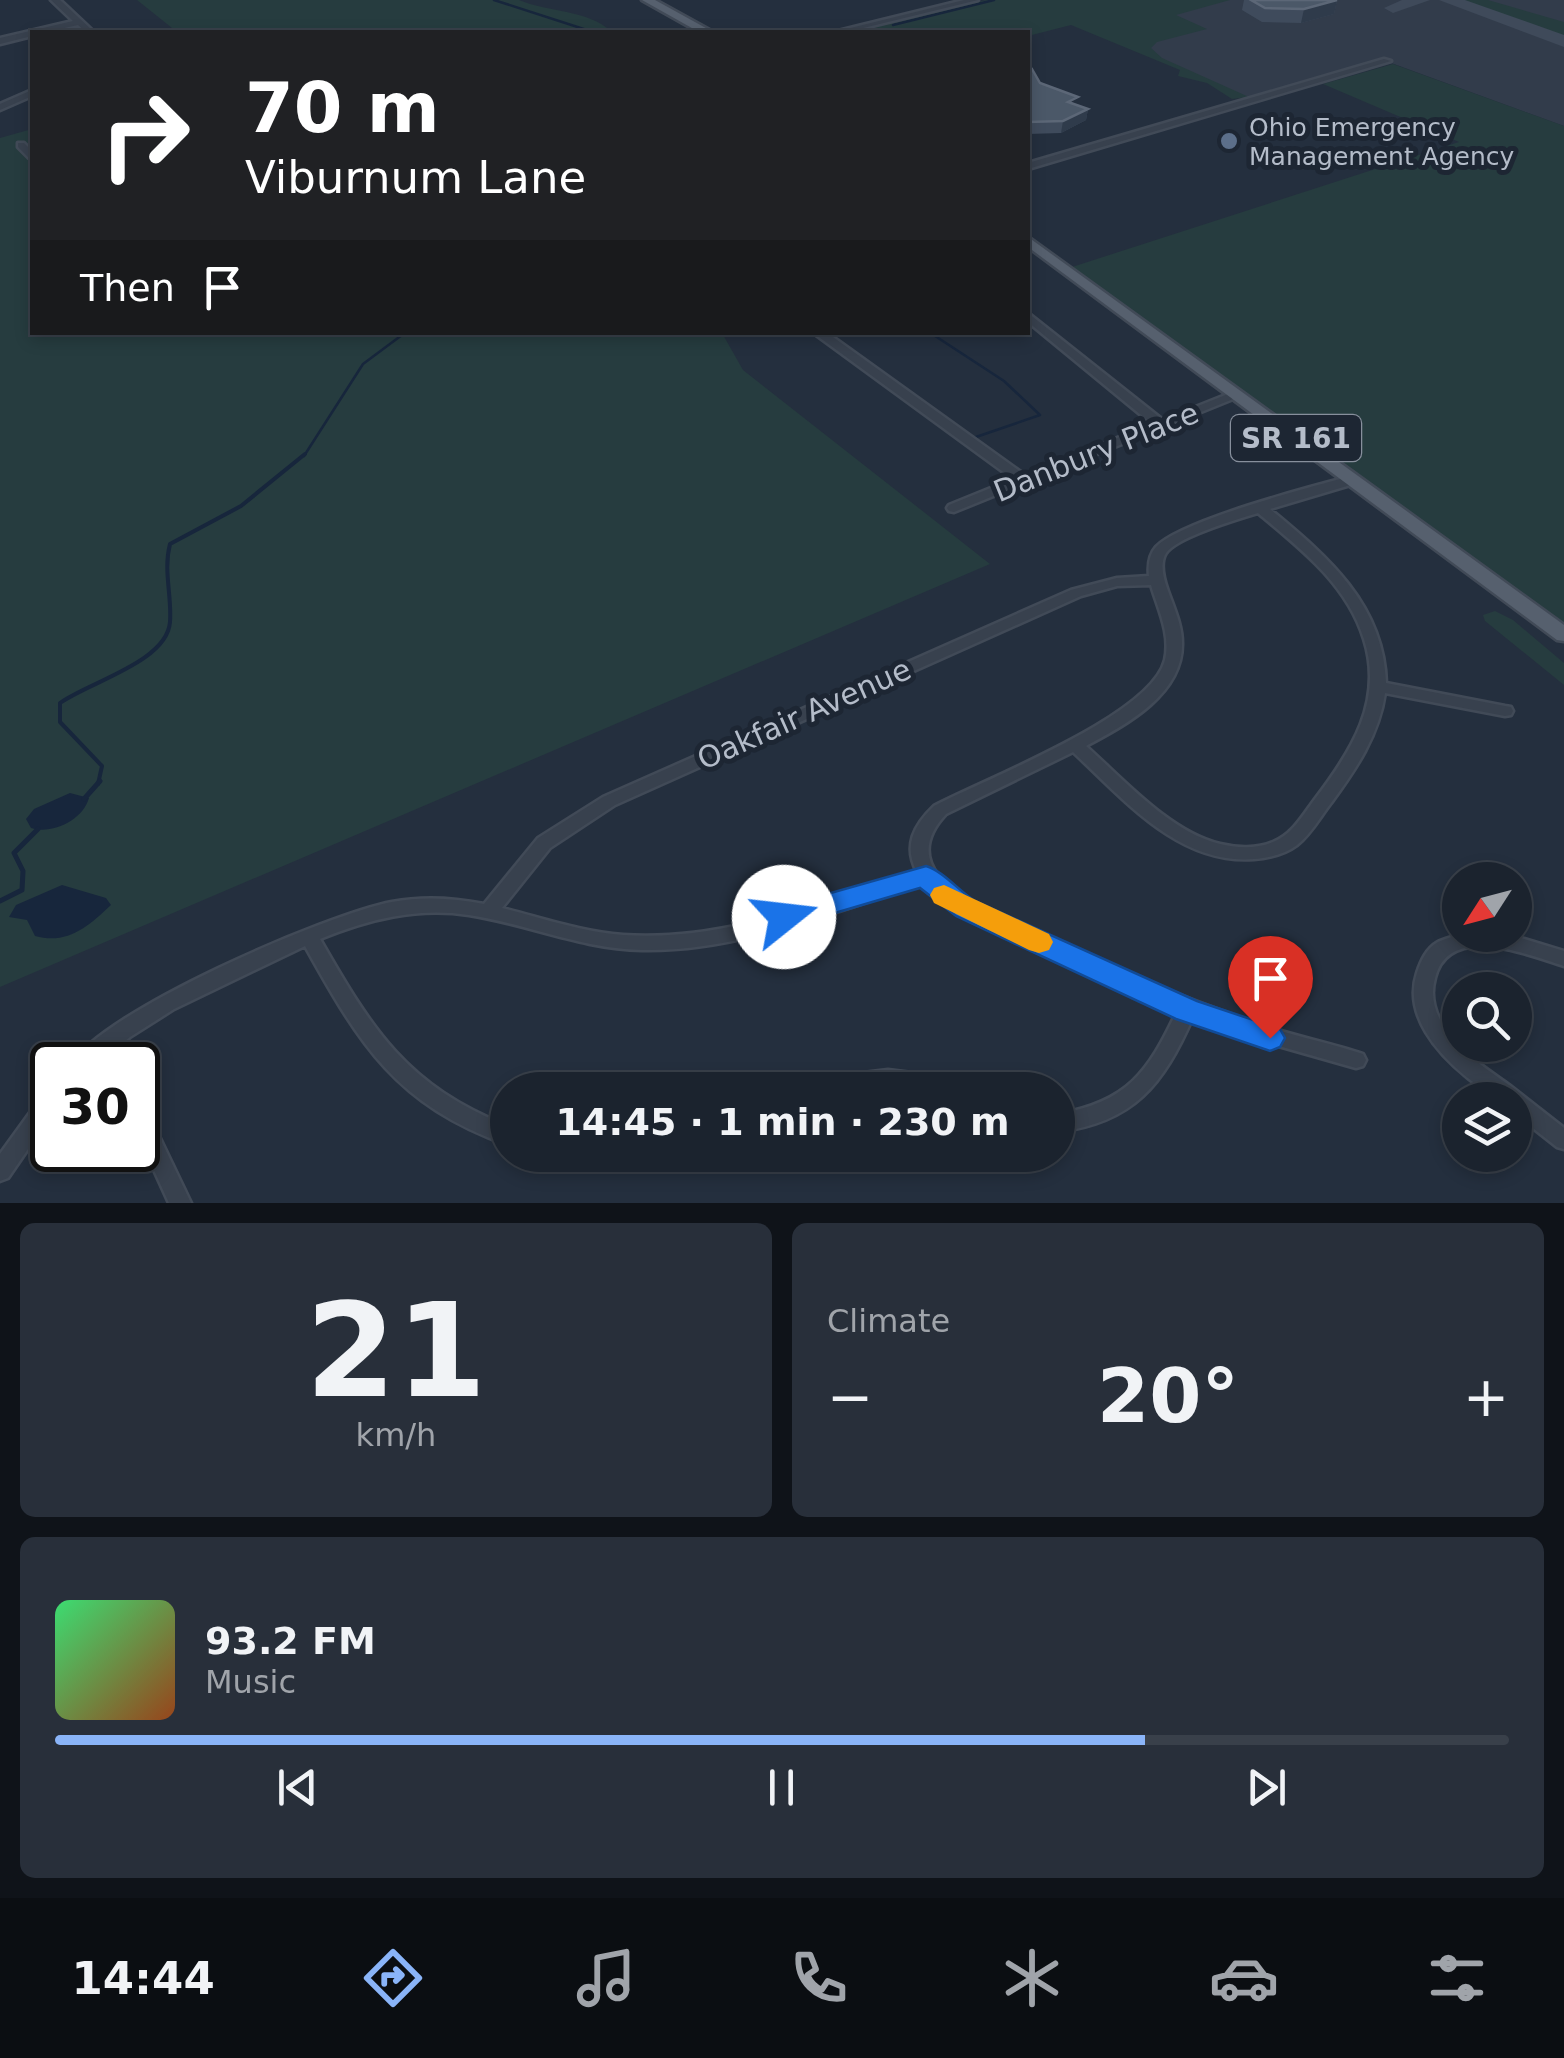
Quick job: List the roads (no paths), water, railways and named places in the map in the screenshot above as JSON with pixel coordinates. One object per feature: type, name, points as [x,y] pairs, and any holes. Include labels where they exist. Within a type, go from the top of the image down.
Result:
[{"type":"main road","points":[[653,1],[704,30]]},
{"type":"main road","name":"SR 161","points":[[1030,242],[1564,635]]},
{"type":"street","points":[[55,0],[88,30]]},
{"type":"street","points":[[846,30],[974,0]]},
{"type":"street","points":[[46,30],[80,22]]},
{"type":"street","points":[[0,41],[30,34]]},
{"type":"street","points":[[1030,165],[1387,61]]},
{"type":"street","points":[[0,107],[30,94]]},
{"type":"street","points":[[1030,320],[1161,425]]},
{"type":"street","points":[[822,335],[1023,480]]},
{"type":"street","name":"Danbury Place","points":[[954,508],[1237,395]]},
{"type":"street","points":[[1352,480],[1168,543],[1156,562],[1157,580],[1176,631],[1168,673],[1135,710],[935,814],[922,830],[918,846],[926,876],[956,904],[1187,1010],[1270,1038],[1356,1060]]},
{"type":"street","points":[[1073,743],[1180,833],[1212,848],[1235,853],[1274,848],[1289,841],[1302,828],[1364,744],[1378,687],[1372,640],[1349,591],[1327,565],[1262,509]]},
{"type":"street","name":"Oakfair Avenue","points":[[488,912],[534,852],[565,826],[600,806],[1076,593],[1116,582],[1157,580]]},
{"type":"street","points":[[1378,687],[1504,711]]},
{"type":"street","points":[[108,1042],[168,1001],[349,919],[397,908],[443,905],[488,912],[587,938],[646,943],[688,941],[926,876]]},
{"type":"street","points":[[309,936],[360,1024],[389,1064],[445,1110],[490,1129]]},
{"type":"street","points":[[1490,1082],[1437,1034],[1425,1007],[1424,974],[1437,955],[1464,942],[1502,939],[1528,944],[1564,959]]},
{"type":"street","points":[[1075,1119],[1097,1114],[1142,1088],[1164,1061],[1187,1010]]},
{"type":"street","points":[[1532,1115],[1564,1140]]},
{"type":"street","points":[[0,1171],[30,1129]]},
{"type":"street","points":[[160,1160],[180,1203]]},
{"type":"waterway","points":[[494,0],[587,30]]},
{"type":"waterway","points":[[893,25],[994,0]]},
{"type":"waterway","points":[[304,456],[363,364],[402,335]]},
{"type":"waterway","points":[[934,335],[1004,381],[1040,415],[976,437]]},
{"type":"waterway","points":[[98,783],[102,766],[60,722],[60,703],[142,660],[166,636],[170,622],[170,544],[241,506],[305,454]]},
{"type":"waterway","points":[[84,799],[98,783]]},
{"type":"waterway","points":[[0,901],[22,890],[23,871],[14,853],[38,829]]},
{"type":"place","name":"Ohio Emergency Management Agency","points":[[1229,141]]}]
